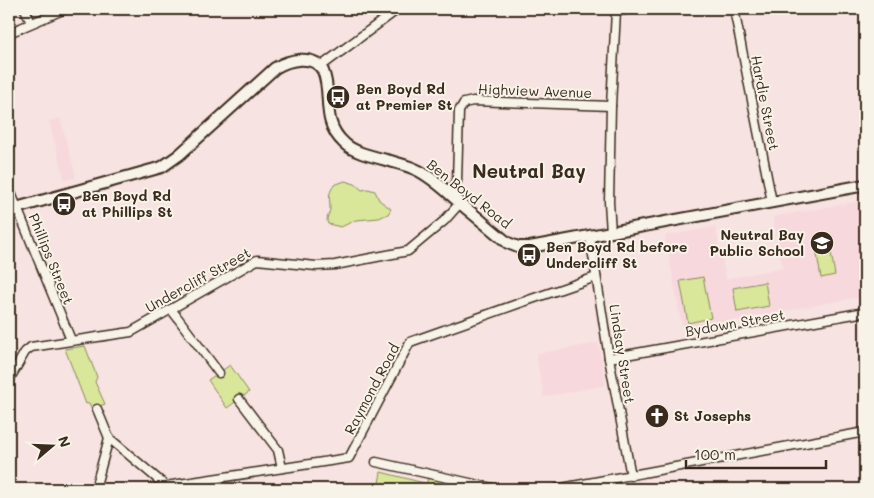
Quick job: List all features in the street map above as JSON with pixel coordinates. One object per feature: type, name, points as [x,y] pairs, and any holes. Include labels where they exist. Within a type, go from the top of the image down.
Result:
[{"type":"street","points":[[25,9],[31,23]]},
{"type":"street","points":[[9,33],[65,9]]},
{"type":"street","points":[[13,209],[162,167],[179,155],[275,68],[295,60],[309,61],[320,67],[398,9]]},
{"type":"street","points":[[611,232],[609,202],[614,10],[632,9]]},
{"type":"street","name":"Hardie Street","points":[[734,9],[772,202]]},
{"type":"street","name":"Ben Boyd Road","points":[[320,67],[325,77],[329,116],[336,135],[344,143],[360,152],[400,162],[415,169],[518,248],[865,185]]},
{"type":"street","name":"Highview Avenue","points":[[449,194],[458,182],[459,111],[464,102],[611,106]]},
{"type":"street","name":"Phillips Street","points":[[9,188],[13,209],[71,340]]},
{"type":"street","name":"Undercliff Street","points":[[9,380],[31,347],[131,332],[257,260],[316,266],[335,265],[408,252],[444,221],[460,203]]},
{"type":"street","name":"Lindsay Street","points":[[590,236],[609,358],[631,476]]},
{"type":"street","name":"Raymond Road","points":[[171,488],[349,458],[410,342],[596,278]]},
{"type":"street","points":[[171,309],[219,373]]},
{"type":"street","name":"Bydown Street","points":[[609,358],[865,312]]},
{"type":"street","points":[[239,399],[278,450],[282,468]]},
{"type":"street","points":[[97,410],[109,438],[166,486],[171,488]]},
{"type":"street","points":[[556,489],[865,432]]},
{"type":"street","points":[[95,489],[109,438]]},
{"type":"street","points":[[376,462],[497,489]]},
{"type":"shaded area","points":[[60,118],[76,177],[65,180],[49,121]]},
{"type":"shaded area","name":"Neutral Bay Public School","points":[[865,200],[865,296],[683,330],[665,236],[715,227],[726,279],[783,268],[773,217]]},
{"type":"shaded area","points":[[598,343],[606,385],[544,397],[536,354]]},
{"type":"green space","points":[[345,181],[355,184],[362,190],[375,191],[379,200],[391,209],[388,214],[379,218],[356,220],[341,227],[328,224],[330,192],[334,185]]},
{"type":"green space","points":[[830,247],[835,275],[821,278],[816,249]]},
{"type":"green space","points":[[703,277],[711,318],[688,323],[680,281]]},
{"type":"green space","points":[[765,282],[769,306],[737,312],[733,288]]},
{"type":"green space","points":[[85,346],[97,377],[95,382],[105,404],[92,409],[89,403],[86,404],[65,349]]},
{"type":"green space","points":[[230,365],[249,392],[227,408],[208,380]]},
{"type":"green space","points":[[381,472],[424,483],[422,489],[378,489]]},
{"type":"green space","points":[[429,474],[497,489],[425,489]]},
{"type":"place","name":"Ben Boyd Rd at Premier St","points":[[338,97]]},
{"type":"place","name":"Ben Boyd Rd at Phillips St","points":[[64,204]]},
{"type":"place","name":"Neutral Bay Public School","points":[[822,243]]},
{"type":"place","name":"Ben Boyd Rd before Undercliff St","points":[[529,255]]},
{"type":"place","name":"St Josephs","points":[[657,416]]},
{"type":"district","name":"Neutral Bay","points":[[529,171]]}]
